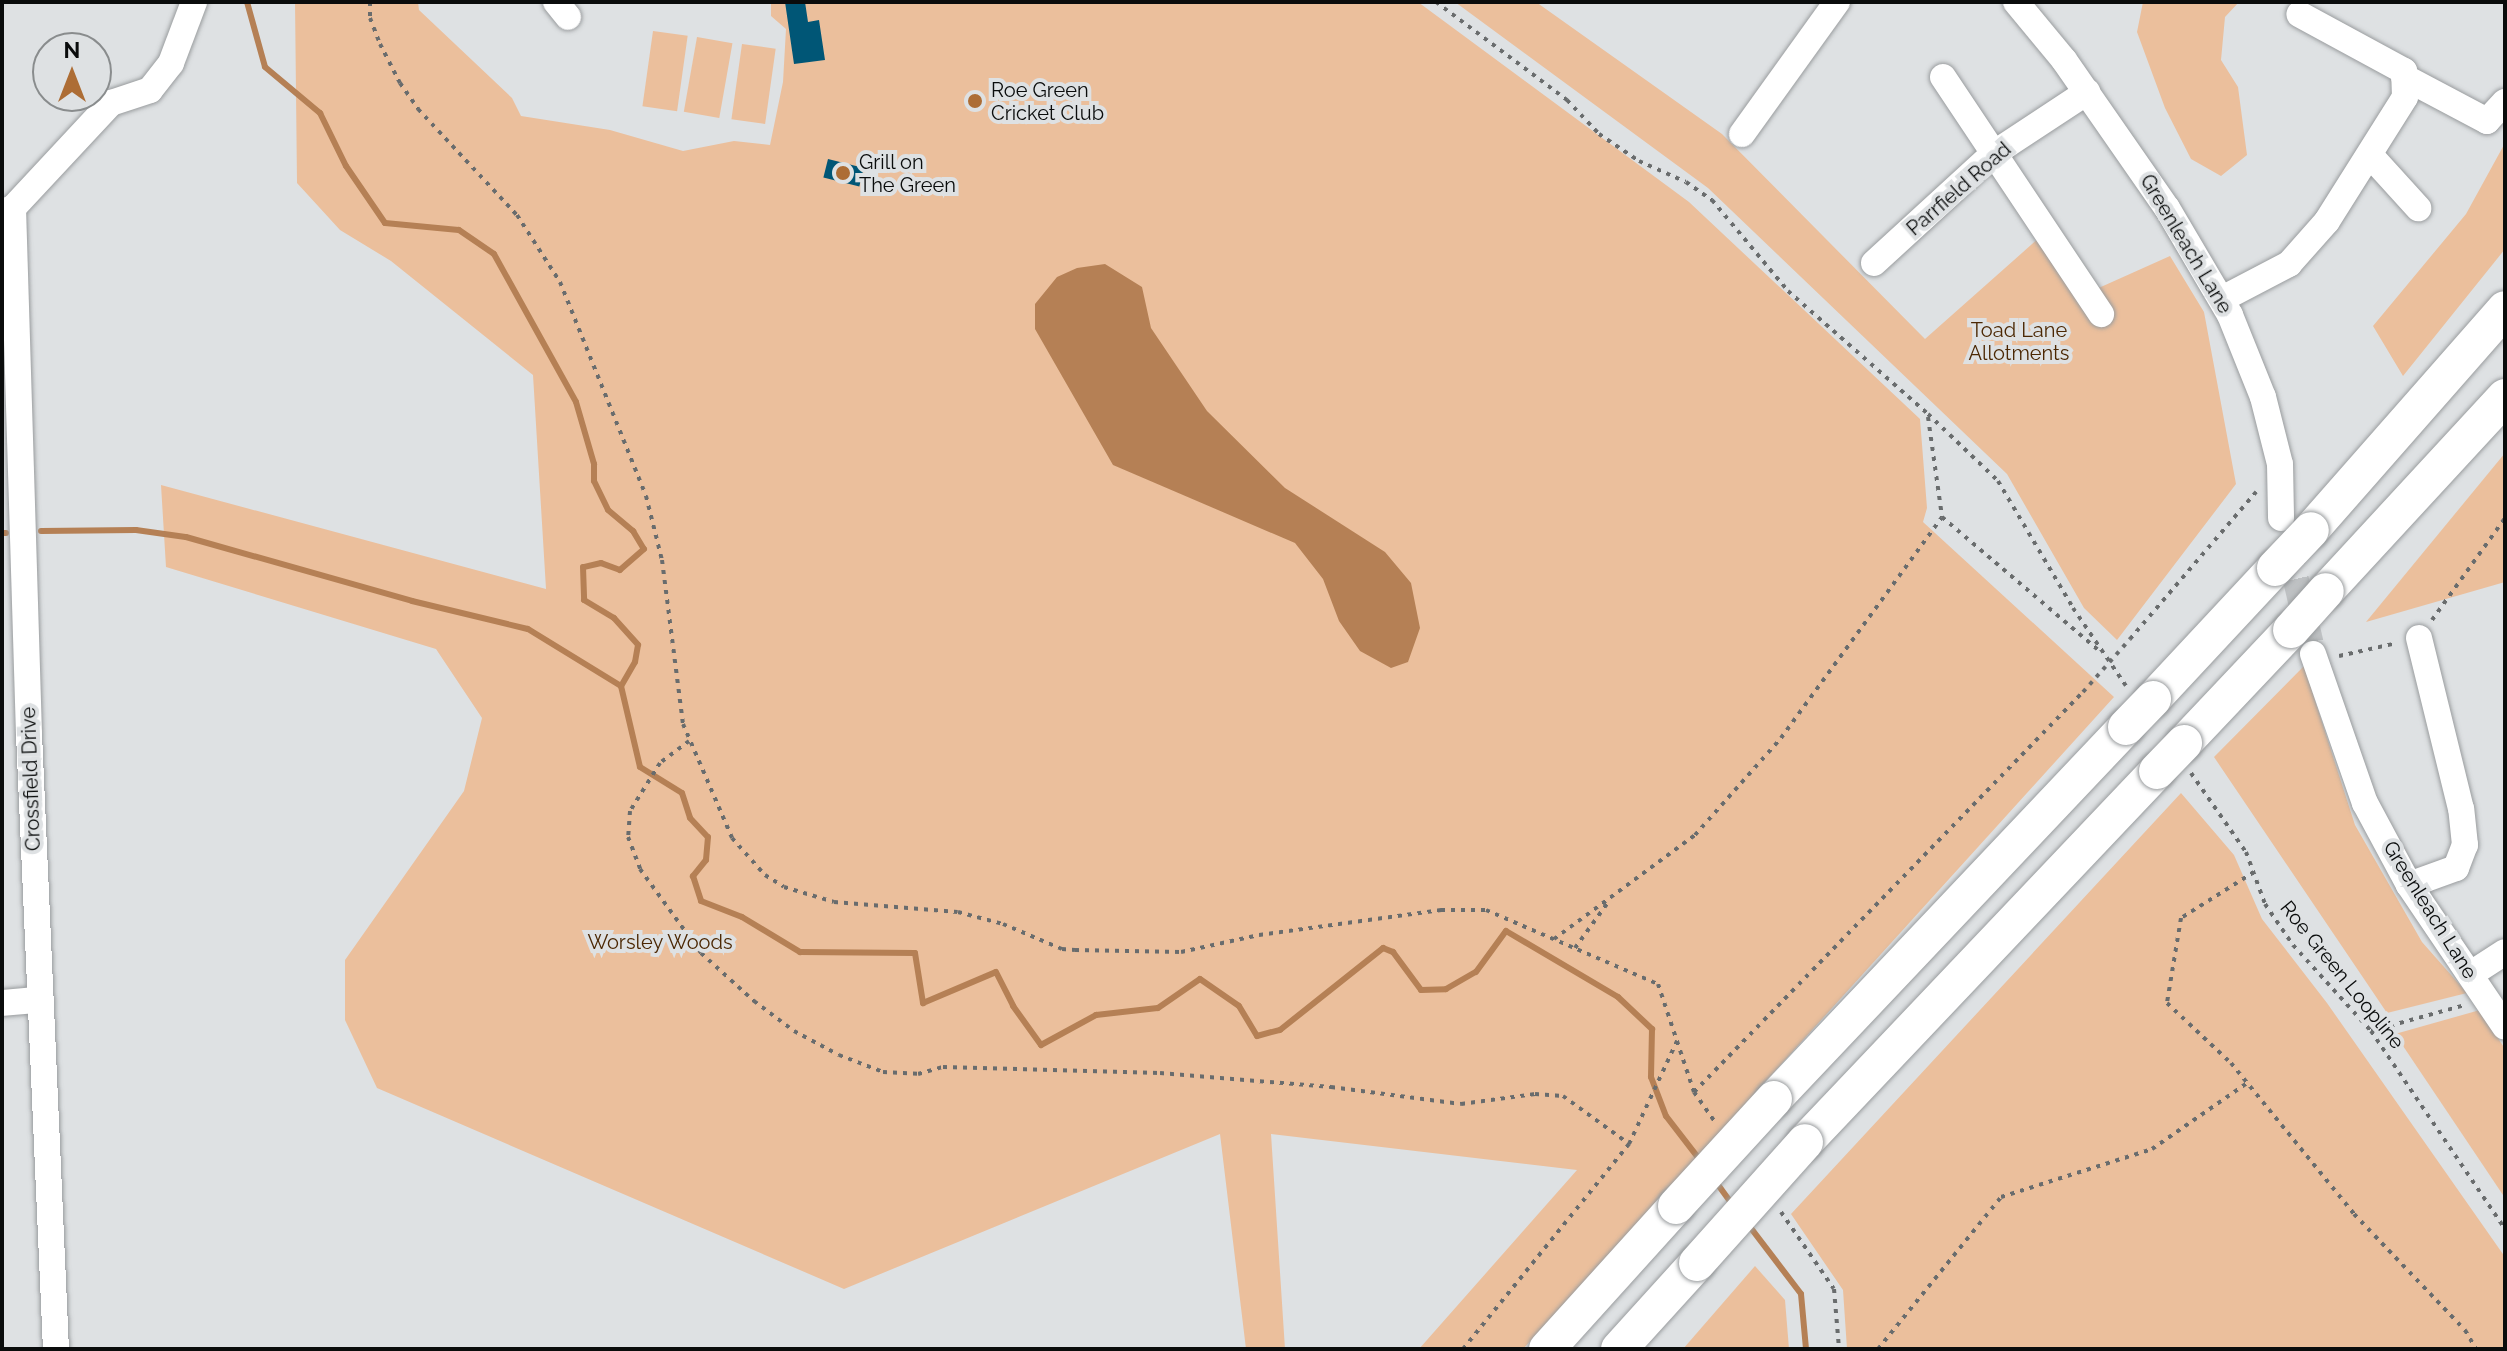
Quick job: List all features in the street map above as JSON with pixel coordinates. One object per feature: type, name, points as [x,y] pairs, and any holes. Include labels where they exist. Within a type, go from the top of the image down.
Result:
[{"type":"highway","points":[[1547,1349],[1774,1099],[2275,568],[2296,524],[2505,309]]},
{"type":"highway","points":[[1619,1349],[1805,1142],[2184,743],[2306,649],[2326,591],[2505,397]]},
{"type":"street","name":"Greenleach Lane","points":[[2016,2],[2087,92],[2174,218],[2222,299],[2263,397],[2296,524]]},
{"type":"street","points":[[1742,134],[1830,4]]},
{"type":"street","points":[[7,210],[111,103],[150,90],[171,63],[190,13]]},
{"type":"street","points":[[2222,299],[2289,264],[2327,221],[2405,97],[2404,71],[2299,14]]},
{"type":"street","points":[[1943,77],[2101,314]]},
{"type":"street","points":[[2404,77],[2487,121],[2505,102]]},
{"type":"street","name":"Parrfield Road","points":[[1874,263],[1993,154],[2087,92]]},
{"type":"street","points":[[2370,155],[2418,208]]},
{"type":"street","name":"Crossfield Drive","points":[[7,210],[56,1349]]},
{"type":"street","points":[[2409,885],[2456,868],[2465,845],[2461,809],[2419,638]]},
{"type":"street","name":"Greenleach Lane","points":[[2306,649],[2365,803],[2409,885],[2505,1027]]},
{"type":"street","points":[[2471,974],[2505,952]]},
{"type":"street","points":[[2,1003],[40,1000]]},
{"type":"path","points":[[370,2],[370,18],[400,83],[418,109],[517,215],[560,282],[584,335],[646,496],[662,560],[677,692],[689,741],[732,838],[750,861],[784,887],[834,902],[958,912],[1003,924],[1062,949],[1075,950],[1181,952],[1259,935],[1469,909],[1486,910],[1658,984],[1694,1092],[1710,1116]]},
{"type":"path","points":[[1436,2],[1567,100],[1617,147],[1712,200],[1788,291],[1928,414],[1998,481],[2102,653],[1942,517],[1928,414]]},
{"type":"path","points":[[1694,1092],[2083,692],[2280,464]]},
{"type":"path","points":[[1554,939],[1695,835],[1781,738],[1942,517]]},
{"type":"path","points":[[2306,649],[2419,638],[2505,518]]},
{"type":"path","points":[[689,741],[669,754],[650,775],[636,798],[627,823],[631,850],[655,894],[701,953],[754,1001],[794,1031],[839,1055],[883,1072],[918,1074],[943,1067],[1160,1073],[1331,1087],[1461,1104],[1535,1094],[1563,1096],[1629,1144]]},
{"type":"path","name":"Roe Green Loopline","points":[[2222,814],[2254,872],[2265,904],[2293,945],[2371,1031],[2505,1229]]},
{"type":"path","points":[[2254,872],[2181,918],[2167,1003],[2247,1083],[2354,1214],[2465,1330],[2476,1349]]},
{"type":"path","points":[[1575,948],[1612,896]]},
{"type":"path","points":[[2371,1031],[2486,998]]},
{"type":"path","points":[[1463,1349],[1629,1144],[1677,1041]]},
{"type":"path","points":[[1878,1349],[2001,1197],[2152,1149],[2247,1083]]},
{"type":"path","points":[[1777,1208],[1834,1289],[1839,1349]]},
{"type":"green space","name":"Worsley Woods","points":[[295,2],[418,2],[419,10],[512,98],[521,116],[610,130],[683,151],[734,141],[770,145],[783,82],[786,29],[771,16],[771,2],[1418,2],[1689,202],[1920,419],[1927,508],[1923,522],[2114,697],[1523,1349],[1419,1349],[1577,1170],[1271,1134],[1285,1349],[1246,1349],[1220,1134],[844,1289],[377,1088],[345,1020],[345,960],[464,791],[482,718],[436,649],[166,567],[161,485],[546,589],[533,375],[391,261],[340,230],[297,183]]},
{"type":"green space","name":"Toad Lane Allotments","points":[[1455,2],[1536,2],[1722,134],[1925,339],[2040,237],[2083,295],[2170,256],[2204,312],[2236,484],[2117,640],[2084,608],[2007,474],[1708,188]]},
{"type":"green space","points":[[2143,2],[2239,2],[2225,17],[2221,60],[2238,87],[2247,155],[2221,176],[2191,159],[2165,108],[2137,32]]},
{"type":"green space","points":[[653,31],[688,36],[677,111],[642,106]]},
{"type":"green space","points":[[697,37],[732,43],[719,118],[684,112]]},
{"type":"green space","points":[[742,44],[776,49],[765,124],[731,119]]},
{"type":"green space","points":[[2505,143],[2505,249],[2403,376],[2373,326],[2466,214]]},
{"type":"green space","points":[[2505,453],[2505,582],[2366,622]]},
{"type":"green space","points":[[2304,666],[2355,825],[2422,942],[2467,993],[2387,1013],[2214,757]]},
{"type":"green space","points":[[2181,793],[2234,855],[2262,919],[2327,1003],[2505,1257],[2505,1349],[1847,1349],[1843,1290],[1791,1214]]},
{"type":"green space","points":[[2480,1010],[2505,1049],[2505,1198],[2395,1034]]},
{"type":"green space","points":[[1755,1266],[1785,1300],[1789,1349],[1683,1349]]},
{"type":"shaded area","points":[[1105,264],[1142,287],[1151,328],[1207,411],[1285,488],[1385,552],[1411,583],[1420,628],[1408,662],[1391,668],[1360,651],[1339,621],[1323,579],[1295,543],[1113,465],[1035,329],[1035,304],[1057,277],[1077,268]]},
{"type":"building","points":[[785,2],[805,2],[808,22],[819,20],[825,60],[794,64]]},
{"type":"building","name":"Grill on The Green","points":[[828,159],[864,168],[859,186],[823,177]]},
{"type":"waterway","points":[[247,2],[265,67],[320,113],[346,166],[385,223],[459,230],[494,254],[576,402],[594,464],[594,481],[608,510],[633,531],[644,549],[620,570],[601,563],[583,567],[584,600],[614,618],[638,645],[635,662],[621,686],[640,767],[682,793],[690,818],[708,837],[706,860],[693,876],[701,901],[742,917],[800,952],[915,953],[923,1003],[996,972],[1013,1006],[1041,1045],[1096,1015],[1158,1008],[1200,979],[1239,1006],[1257,1036],[1280,1030],[1383,948],[1393,952],[1421,990],[1446,989],[1476,972],[1506,931],[1618,997],[1652,1029],[1651,1077],[1666,1116],[1700,1160]]},
{"type":"waterway","points":[[41,531],[136,530],[186,537],[412,601],[528,629],[621,686]]},
{"type":"waterway","points":[[1716,1182],[1733,1205]]},
{"type":"waterway","points":[[1747,1223],[1801,1294],[1806,1349]]},
{"type":"tunnel","points":[[2287,541],[2313,654]]},
{"type":"place","name":"Roe Green Cricket Club","points":[[975,101]]},
{"type":"place","name":"Grill on The Green","points":[[843,173]]}]
